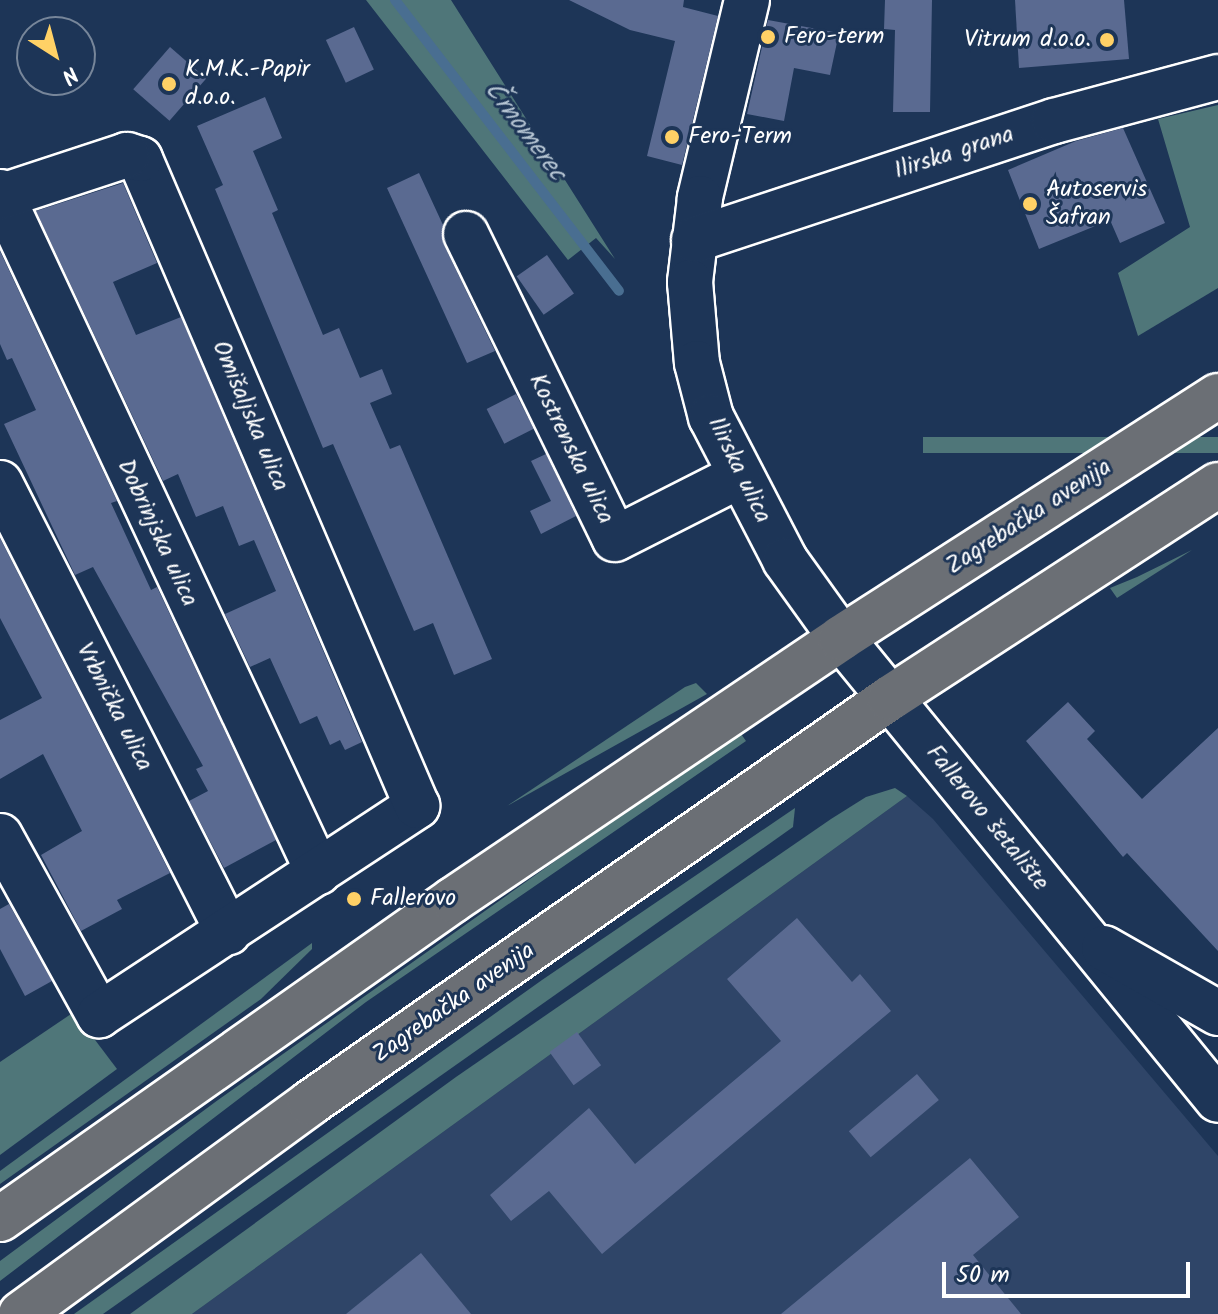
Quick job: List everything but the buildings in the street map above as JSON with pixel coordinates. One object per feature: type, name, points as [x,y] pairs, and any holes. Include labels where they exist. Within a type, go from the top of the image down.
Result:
[{"type":"main road","name":"Zagrebačka avenija","points":[[0,1219],[453,900],[841,638],[1218,396]]},
{"type":"main road","name":"Zagrebačka avenija","points":[[21,1314],[310,1103],[890,698],[1218,485]]},
{"type":"street","name":"Ilirska ulica","points":[[747,0],[694,240],[690,282],[697,363],[711,417],[739,476],[785,560],[841,638]]},
{"type":"street","name":"Ilirska grana","points":[[694,240],[1054,121],[1218,77]]},
{"type":"street","name":"Omišaljska ulica","points":[[1,194],[127,155],[140,159],[417,806],[318,872]]},
{"type":"street","name":"Dobrinjska ulica","points":[[1,194],[318,872]]},
{"type":"street","name":"Kostrenska ulica","points":[[466,234],[615,539],[739,476]]},
{"type":"street","name":"Vrbnička ulica","points":[[0,483],[228,932]]},
{"type":"street","points":[[841,638],[890,698]]},
{"type":"street","name":"Fallerovo šetalište","points":[[890,698],[1218,1100]]},
{"type":"street","points":[[6,861],[99,1015],[318,872]]},
{"type":"street","name":"Fallerovo šetalište","points":[[1084,938],[1218,1013]]},
{"type":"shaded area","points":[[907,796],[933,819],[1218,1156],[1218,1314],[192,1314]]},
{"type":"green space","points":[[366,0],[451,0],[615,259],[596,238],[568,260]]},
{"type":"green space","points":[[1218,105],[1218,288],[1138,336],[1118,273],[1190,227],[1158,119]]},
{"type":"green space","points":[[923,437],[1218,437],[1218,453],[923,453]]},
{"type":"green space","points":[[1192,550],[1117,598],[1110,588],[1137,577]]},
{"type":"green space","points":[[696,683],[707,694],[507,806],[685,687]]},
{"type":"green space","points":[[739,731],[746,741],[366,1002],[0,1281],[0,1261],[218,1100]]},
{"type":"green space","points":[[895,788],[907,796],[192,1314],[130,1314],[456,1077],[831,819],[866,797]]},
{"type":"green space","points":[[795,808],[793,827],[103,1314],[74,1314],[542,980]]},
{"type":"green space","points":[[312,943],[312,949],[261,999],[0,1184],[0,1171]]},
{"type":"green space","points":[[74,1012],[117,1069],[0,1155],[0,1062]]},
{"type":"waterway","name":"Črnomerec","points":[[395,0],[619,291]]},
{"type":"place","name":"Fero-term","points":[[768,37]]},
{"type":"place","name":"Vitrum d.o.o.","points":[[1107,40]]},
{"type":"place","name":"K.M.K.-Papir d.o.o.","points":[[169,84]]},
{"type":"place","name":"Fero-Term","points":[[672,137]]},
{"type":"place","name":"Autoservis Šafran","points":[[1030,204]]},
{"type":"place","name":"Fallerovo","points":[[354,899]]}]
